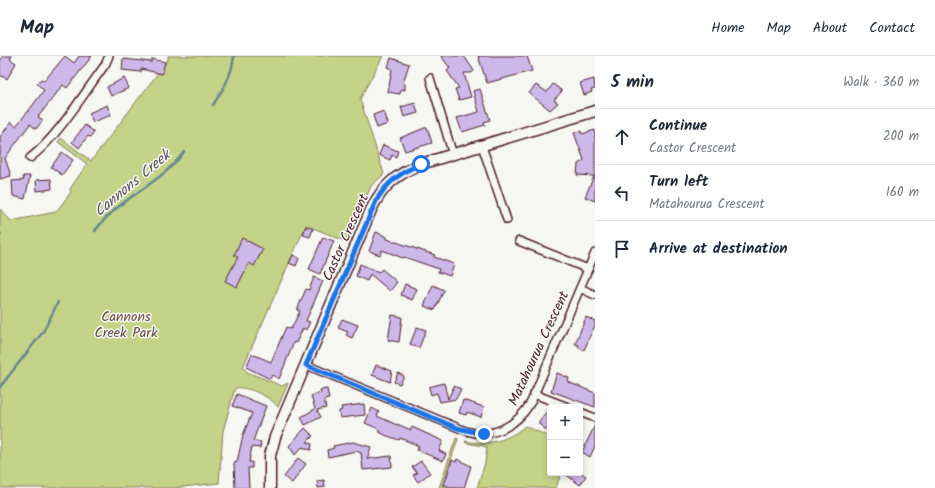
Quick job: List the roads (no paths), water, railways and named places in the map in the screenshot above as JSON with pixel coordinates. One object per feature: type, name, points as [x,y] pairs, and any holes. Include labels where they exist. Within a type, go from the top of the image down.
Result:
[{"type":"street","points":[[30,158],[40,151],[53,135],[105,65],[109,56]]},
{"type":"street","points":[[430,78],[453,154]]},
{"type":"street","name":"Castor Crescent","points":[[270,488],[269,464],[272,446],[368,218],[380,193],[388,184],[408,170],[453,154],[595,111]]},
{"type":"street","points":[[482,146],[507,220]]},
{"type":"street","points":[[520,241],[588,269]]},
{"type":"street","name":"Matahourua Crescent","points":[[306,365],[457,428],[476,433],[490,433],[510,426],[523,414],[534,394],[595,252]]},
{"type":"street","points":[[580,288],[595,295]]},
{"type":"street","points":[[534,394],[560,404]]},
{"type":"street","points":[[583,413],[595,418]]},
{"type":"waterway","name":"Cannons Creek","points":[[213,105],[226,82],[231,70],[234,56]]},
{"type":"waterway","name":"Cannons Creek","points":[[95,231],[104,219],[115,209],[163,174],[184,152]]},
{"type":"waterway","name":"Cannons Creek","points":[[0,387],[43,332],[58,302]]},
{"type":"park label","name":"Cannons Creek Park","points":[[126,324]]}]
